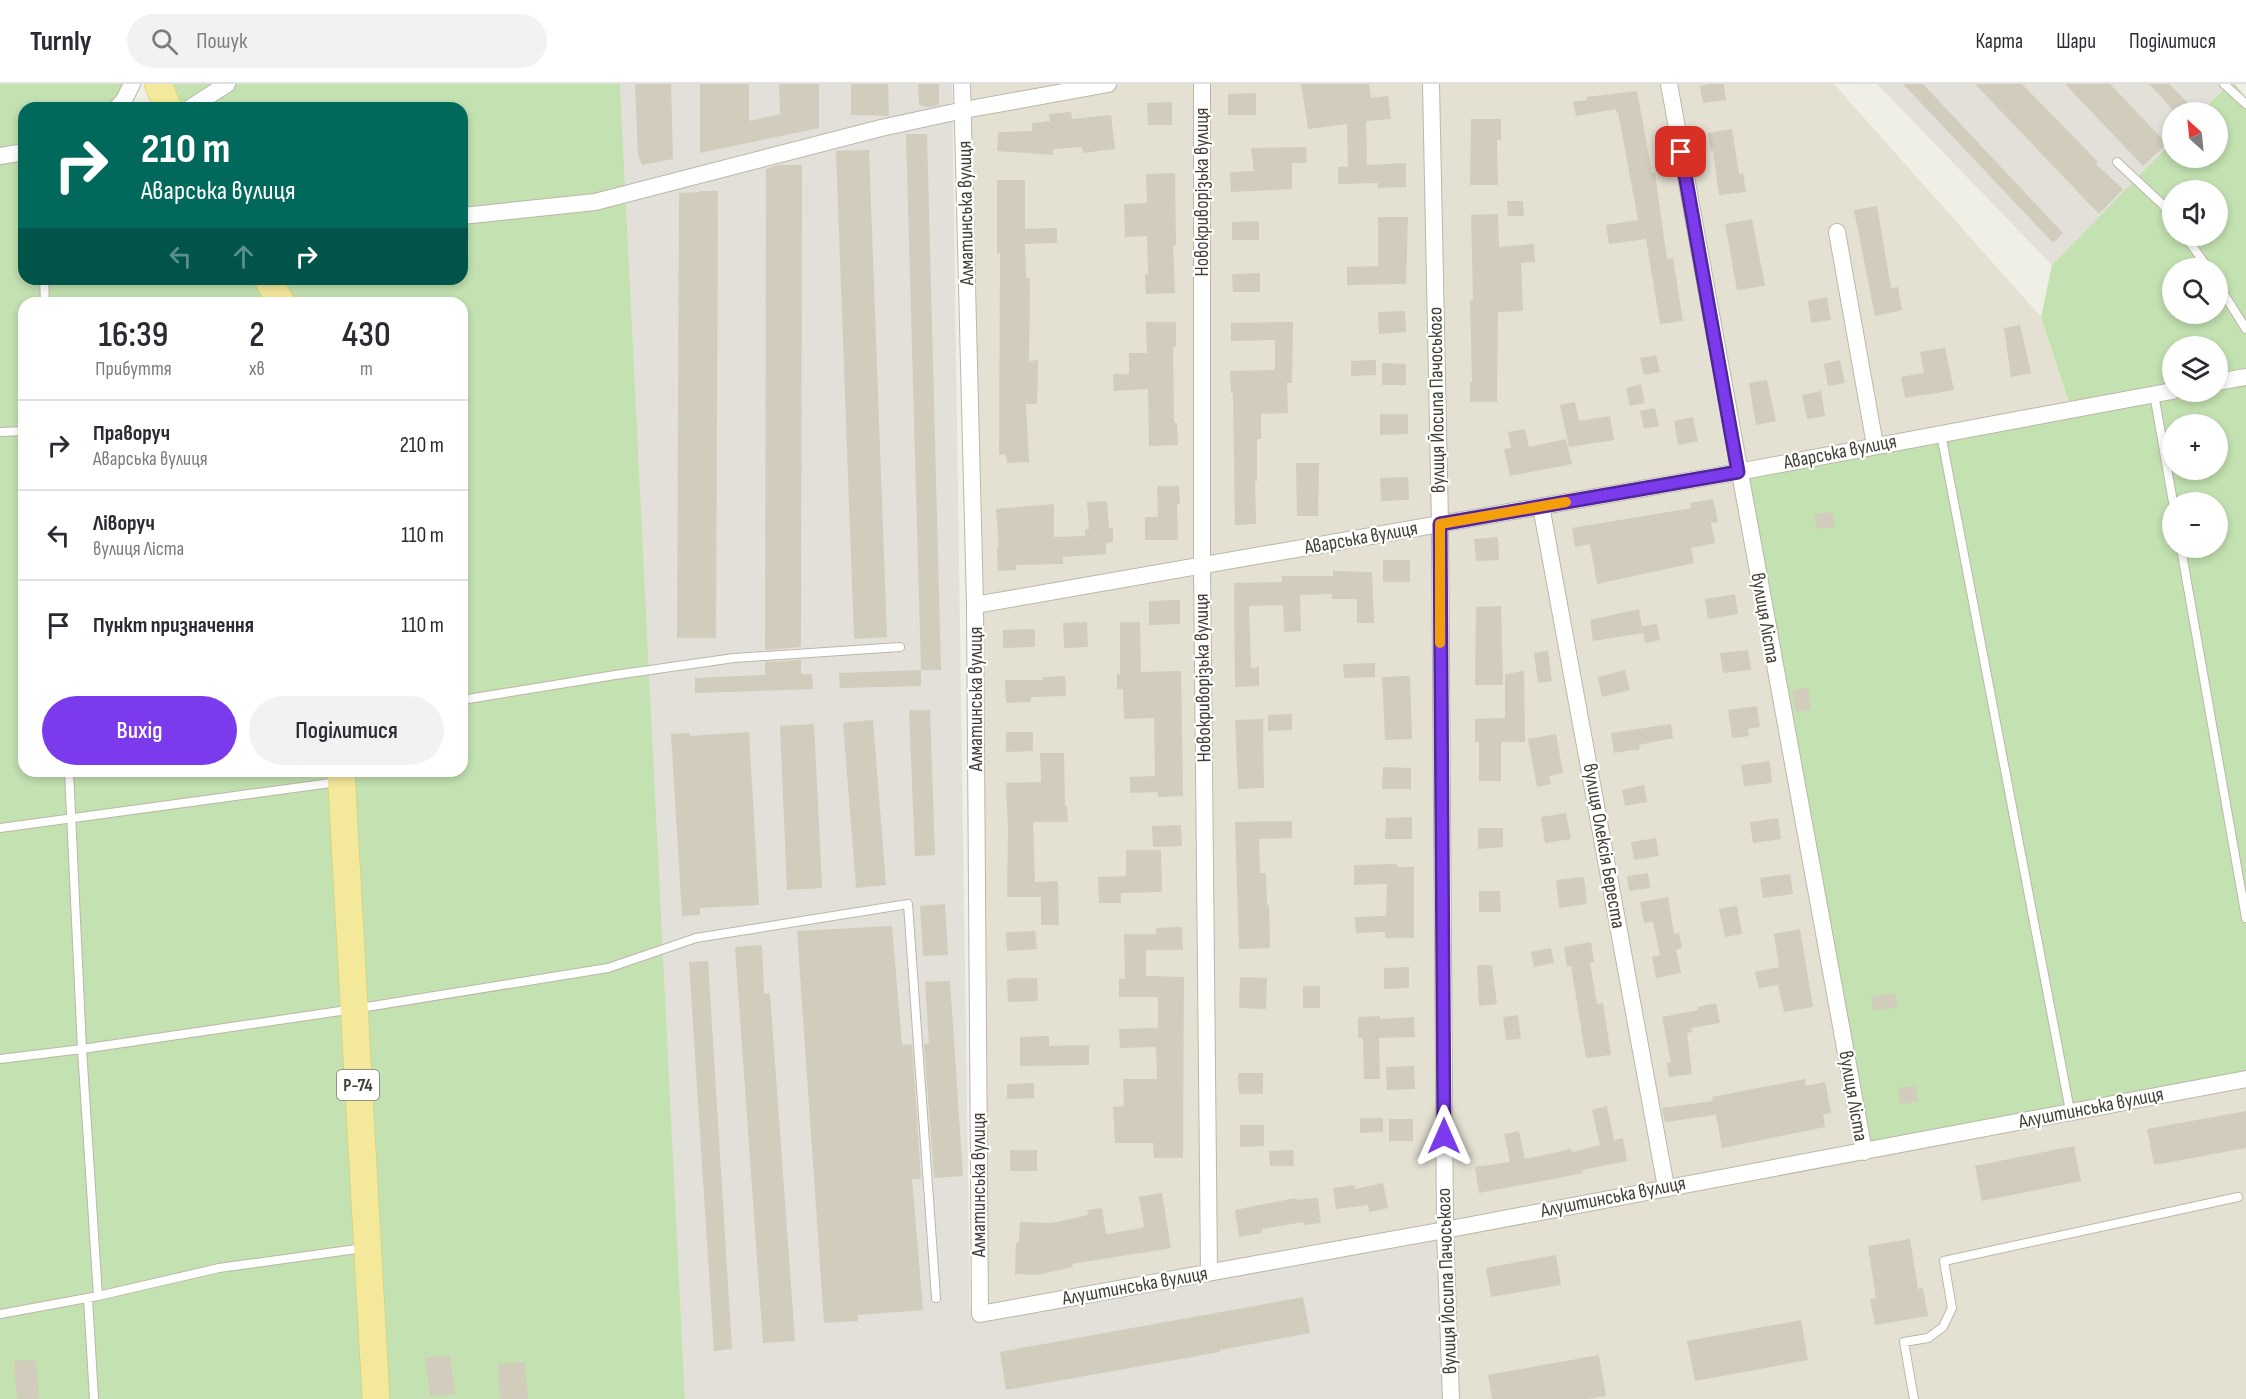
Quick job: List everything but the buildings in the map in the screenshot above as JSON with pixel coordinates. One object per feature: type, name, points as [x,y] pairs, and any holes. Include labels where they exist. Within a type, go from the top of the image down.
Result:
[{"type":"main road","points":[[158,84],[166,102]]},
{"type":"main road","name":"Р-74","points":[[341,777],[376,1399]]},
{"type":"street","points":[[122,102],[132,84]]},
{"type":"street","points":[[199,102],[227,84]]},
{"type":"street","name":"Алматинська вулиця","points":[[962,84],[975,605],[980,1314]]},
{"type":"street","points":[[468,215],[595,202],[819,142],[964,110],[1108,84]]},
{"type":"street","name":"Новокриворізька вулиця","points":[[1202,84],[1202,566],[1209,1272]]},
{"type":"street","name":"вулиця Йосипа Пачоського","points":[[1431,84],[1440,524],[1445,1230],[1451,1399]]},
{"type":"street","name":"вулиця Ліста","points":[[1669,84],[1863,1152]]},
{"type":"street","points":[[0,156],[18,153]]},
{"type":"street","points":[[1837,232],[1875,445]]},
{"type":"street","points":[[2228,380],[2246,377]]},
{"type":"street","name":"Аварська вулиця","points":[[975,605],[1738,472],[1941,432],[2162,393]]},
{"type":"street","name":"вулиця Олексія Береста","points":[[1541,506],[1666,1186]]},
{"type":"street","name":"Алуштинська вулиця","points":[[980,1314],[1445,1230],[1666,1186],[1863,1152],[2246,1079]]},
{"type":"lane","points":[[2224,84],[2246,104]]},
{"type":"lane","points":[[2117,162],[2162,204]]},
{"type":"lane","points":[[2228,300],[2246,329]]},
{"type":"lane","points":[[2154,394],[2171,492]]},
{"type":"lane","points":[[0,432],[18,431]]},
{"type":"lane","points":[[1941,432],[2070,1111]]},
{"type":"lane","points":[[2183,558],[2246,918]]},
{"type":"lane","points":[[468,699],[734,658],[900,647]]},
{"type":"lane","points":[[69,777],[82,1049],[99,1296]]},
{"type":"lane","points":[[0,828],[335,777]]},
{"type":"lane","points":[[0,1059],[354,1009],[608,968],[696,938],[908,904],[936,1298]]},
{"type":"lane","points":[[1914,1399],[1904,1342],[1928,1338],[1943,1327],[1952,1308],[1944,1261],[2238,1197]]},
{"type":"lane","points":[[0,1314],[99,1296],[219,1268],[367,1247]]},
{"type":"lane","points":[[88,1298],[94,1399]]},
{"type":"shaded area","points":[[620,84],[952,84],[970,1308],[980,1314],[1445,1230],[1451,1399],[685,1399]]},
{"type":"shaded area","points":[[962,84],[1834,84],[2041,317],[2071,409],[2246,1079],[2246,1399],[1451,1399],[980,1314]]},
{"type":"shaded area","points":[[1877,84],[2229,84],[2211,102],[2162,102],[2162,152],[2052,265]]},
{"type":"green space","points":[[0,84],[132,84],[121,102],[18,102],[18,285],[468,285],[468,102],[166,102],[158,84],[620,84],[685,1399],[0,1399]]},
{"type":"green space","points":[[2229,84],[2235,84],[2246,98],[2246,1079],[1864,1152],[1738,472],[2071,409],[2041,317],[2052,265],[2162,152],[2162,168],[2228,168],[2228,102],[2211,102]]},
{"type":"slow traffic","points":[[1440,643],[1440,524],[1566,502]]},
{"type":"route","points":[[1444,1136],[1440,524],[1738,472],[1681,152]]}]
